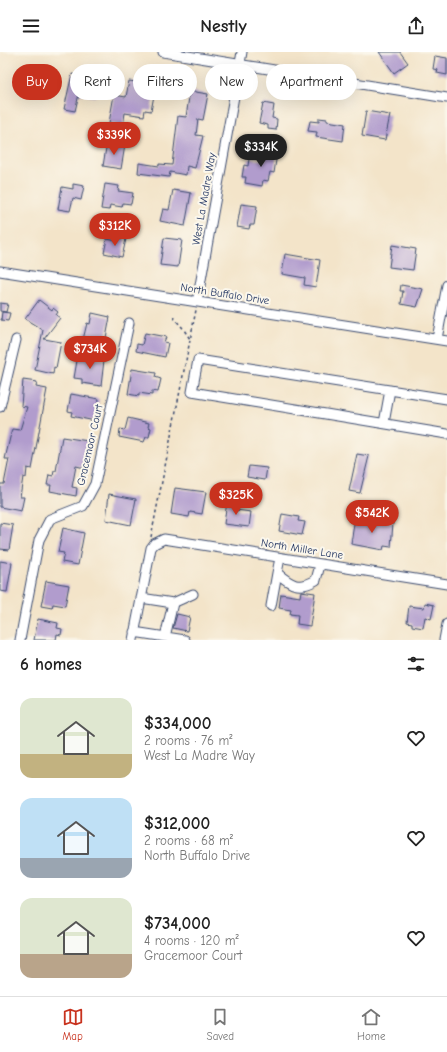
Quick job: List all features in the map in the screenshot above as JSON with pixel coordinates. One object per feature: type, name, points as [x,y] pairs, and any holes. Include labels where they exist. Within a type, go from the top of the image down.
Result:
[{"type":"street","points":[[163,52],[240,64]]},
{"type":"street","name":"West La Madre Way","points":[[240,64],[242,52]]},
{"type":"street","points":[[258,67],[447,98]]},
{"type":"street","name":"West La Madre Way","points":[[197,302],[233,100]]},
{"type":"street","name":"North Buffalo Drive","points":[[0,271],[447,341]]},
{"type":"street","points":[[437,339],[447,285]]},
{"type":"street","name":"Gracemoor Court","points":[[20,640],[39,540],[50,519],[83,506],[95,484],[129,322]]},
{"type":"street","points":[[0,407],[16,340]]},
{"type":"street","points":[[447,399],[198,360],[192,392],[447,434]]},
{"type":"street","points":[[384,423],[390,390]]},
{"type":"street","name":"North Miller Lane","points":[[154,544],[166,539],[320,565],[447,584]]},
{"type":"street","points":[[154,544],[151,548],[133,636],[165,637],[185,640]]},
{"type":"street","points":[[271,606],[280,558]]},
{"type":"street","points":[[277,573],[290,584],[306,586],[316,580],[320,565]]},
{"type":"street","points":[[141,598],[174,603],[193,594]]},
{"type":"street","points":[[165,637],[174,603]]},
{"type":"street","points":[[444,640],[447,624]]},
{"type":"path","points":[[154,544],[150,537],[197,302]]},
{"type":"path","points":[[172,317],[182,327],[190,339]]},
{"type":"building","points":[[379,52],[400,52],[408,63],[394,73]]},
{"type":"building","points":[[435,56],[447,58],[447,75],[437,73],[438,70],[433,69]]},
{"type":"building","points":[[129,81],[133,82],[133,100],[153,100],[151,111],[145,110],[144,116],[125,113],[123,126],[109,123],[113,100],[125,100]]},
{"type":"building","points":[[70,83],[70,100],[78,100],[75,111],[64,109]]},
{"type":"building","points":[[197,92],[205,94],[205,100],[207,100],[203,120],[198,119],[196,135],[203,136],[195,168],[187,166],[186,175],[170,172],[169,177],[138,173],[139,163],[159,166],[159,164],[172,165],[178,116],[186,117],[189,100],[197,100]]},
{"type":"building","points":[[263,103],[274,105],[272,118],[277,119],[276,130],[268,129],[268,125],[259,123]]},
{"type":"building","points":[[366,111],[390,115],[385,140],[362,136]]},
{"type":"building","points":[[319,118],[345,124],[343,141],[316,137],[317,132],[308,131],[310,121],[319,122]]},
{"type":"building","points":[[107,142],[125,145],[121,169],[103,166]]},
{"type":"building","points":[[268,146],[278,147],[274,173],[270,172],[268,181],[263,180],[262,186],[245,183],[246,177],[242,177],[244,165],[248,166],[249,159],[265,160]]},
{"type":"building","points":[[73,184],[84,186],[81,200],[73,198],[70,211],[58,209],[62,187],[73,189]]},
{"type":"building","points":[[105,184],[119,186],[118,191],[133,193],[131,204],[123,203],[122,207],[110,205],[109,210],[101,209]]},
{"type":"building","points":[[173,190],[191,193],[185,226],[160,221],[163,209],[169,210]]},
{"type":"building","points":[[241,204],[257,206],[254,225],[250,225],[249,229],[237,227]]},
{"type":"building","points":[[118,238],[126,239],[122,257],[104,253],[107,239],[117,241]]},
{"type":"building","points":[[164,238],[182,240],[178,267],[160,265]]},
{"type":"building","points":[[392,245],[416,249],[413,270],[389,267]]},
{"type":"building","points":[[285,254],[320,260],[316,287],[304,285],[305,278],[282,274]]},
{"type":"building","points":[[401,285],[423,289],[417,307],[401,304],[403,291],[400,291]]},
{"type":"building","points":[[39,300],[52,310],[53,308],[58,312],[56,315],[60,318],[44,339],[61,342],[56,368],[54,367],[53,374],[35,370],[43,330],[25,319]]},
{"type":"building","points":[[0,303],[8,304],[6,312],[0,311]]},
{"type":"building","points":[[2,312],[10,313],[8,321],[1,320]]},
{"type":"building","points":[[92,313],[110,317],[105,343],[102,342],[100,348],[82,344],[87,323],[90,324]]},
{"type":"building","points":[[145,333],[166,337],[164,342],[168,343],[165,357],[136,351],[137,344],[142,345]]},
{"type":"building","points":[[78,355],[104,360],[101,386],[82,383],[82,379],[74,378]]},
{"type":"building","points":[[132,369],[156,373],[155,377],[161,379],[158,392],[152,391],[152,395],[139,393],[139,396],[128,394]]},
{"type":"building","points":[[23,380],[37,382],[36,387],[47,389],[32,469],[27,468],[26,478],[23,477],[20,497],[24,497],[21,511],[0,507],[0,484],[4,484],[9,459],[5,459],[12,429],[20,430],[27,407],[21,406]]},
{"type":"building","points":[[71,394],[99,399],[95,421],[71,416],[72,412],[68,411]]},
{"type":"building","points":[[128,418],[149,423],[148,427],[151,428],[149,437],[146,437],[144,442],[119,437],[120,429],[125,430]]},
{"type":"building","points":[[62,437],[88,441],[85,468],[76,466],[72,487],[77,488],[76,496],[50,491],[51,485],[47,485],[49,475],[53,476],[54,471],[56,471]]},
{"type":"building","points":[[357,454],[369,456],[360,493],[349,491]]},
{"type":"building","points":[[249,466],[267,468],[265,480],[247,477]]},
{"type":"building","points":[[175,488],[206,492],[202,514],[190,512],[189,517],[171,514]]},
{"type":"building","points":[[109,494],[136,499],[131,525],[106,520]]},
{"type":"building","points":[[227,501],[237,503],[236,510],[251,512],[249,527],[224,524]]},
{"type":"building","points":[[282,514],[299,517],[298,521],[305,522],[302,535],[279,531]]},
{"type":"building","points":[[355,517],[393,523],[391,547],[384,546],[383,550],[351,544]]},
{"type":"building","points":[[0,523],[13,525],[9,550],[0,549]]},
{"type":"building","points":[[63,528],[84,533],[78,565],[62,562],[64,553],[58,552]]},
{"type":"building","points":[[0,561],[12,563],[7,592],[0,591]]},
{"type":"building","points":[[46,581],[69,585],[65,606],[53,604],[52,608],[41,606]]},
{"type":"building","points":[[301,591],[315,593],[310,626],[297,624],[298,615],[290,614],[291,610],[279,608],[281,594],[300,597]]},
{"type":"building","points":[[425,603],[434,605],[431,619],[425,617],[423,628],[412,626],[412,623],[407,622],[409,606],[424,608]]},
{"type":"building","points":[[177,614],[190,617],[187,631],[173,628]]},
{"type":"building","points":[[38,619],[58,623],[57,628],[62,629],[61,635],[57,634],[56,640],[34,640]]}]
